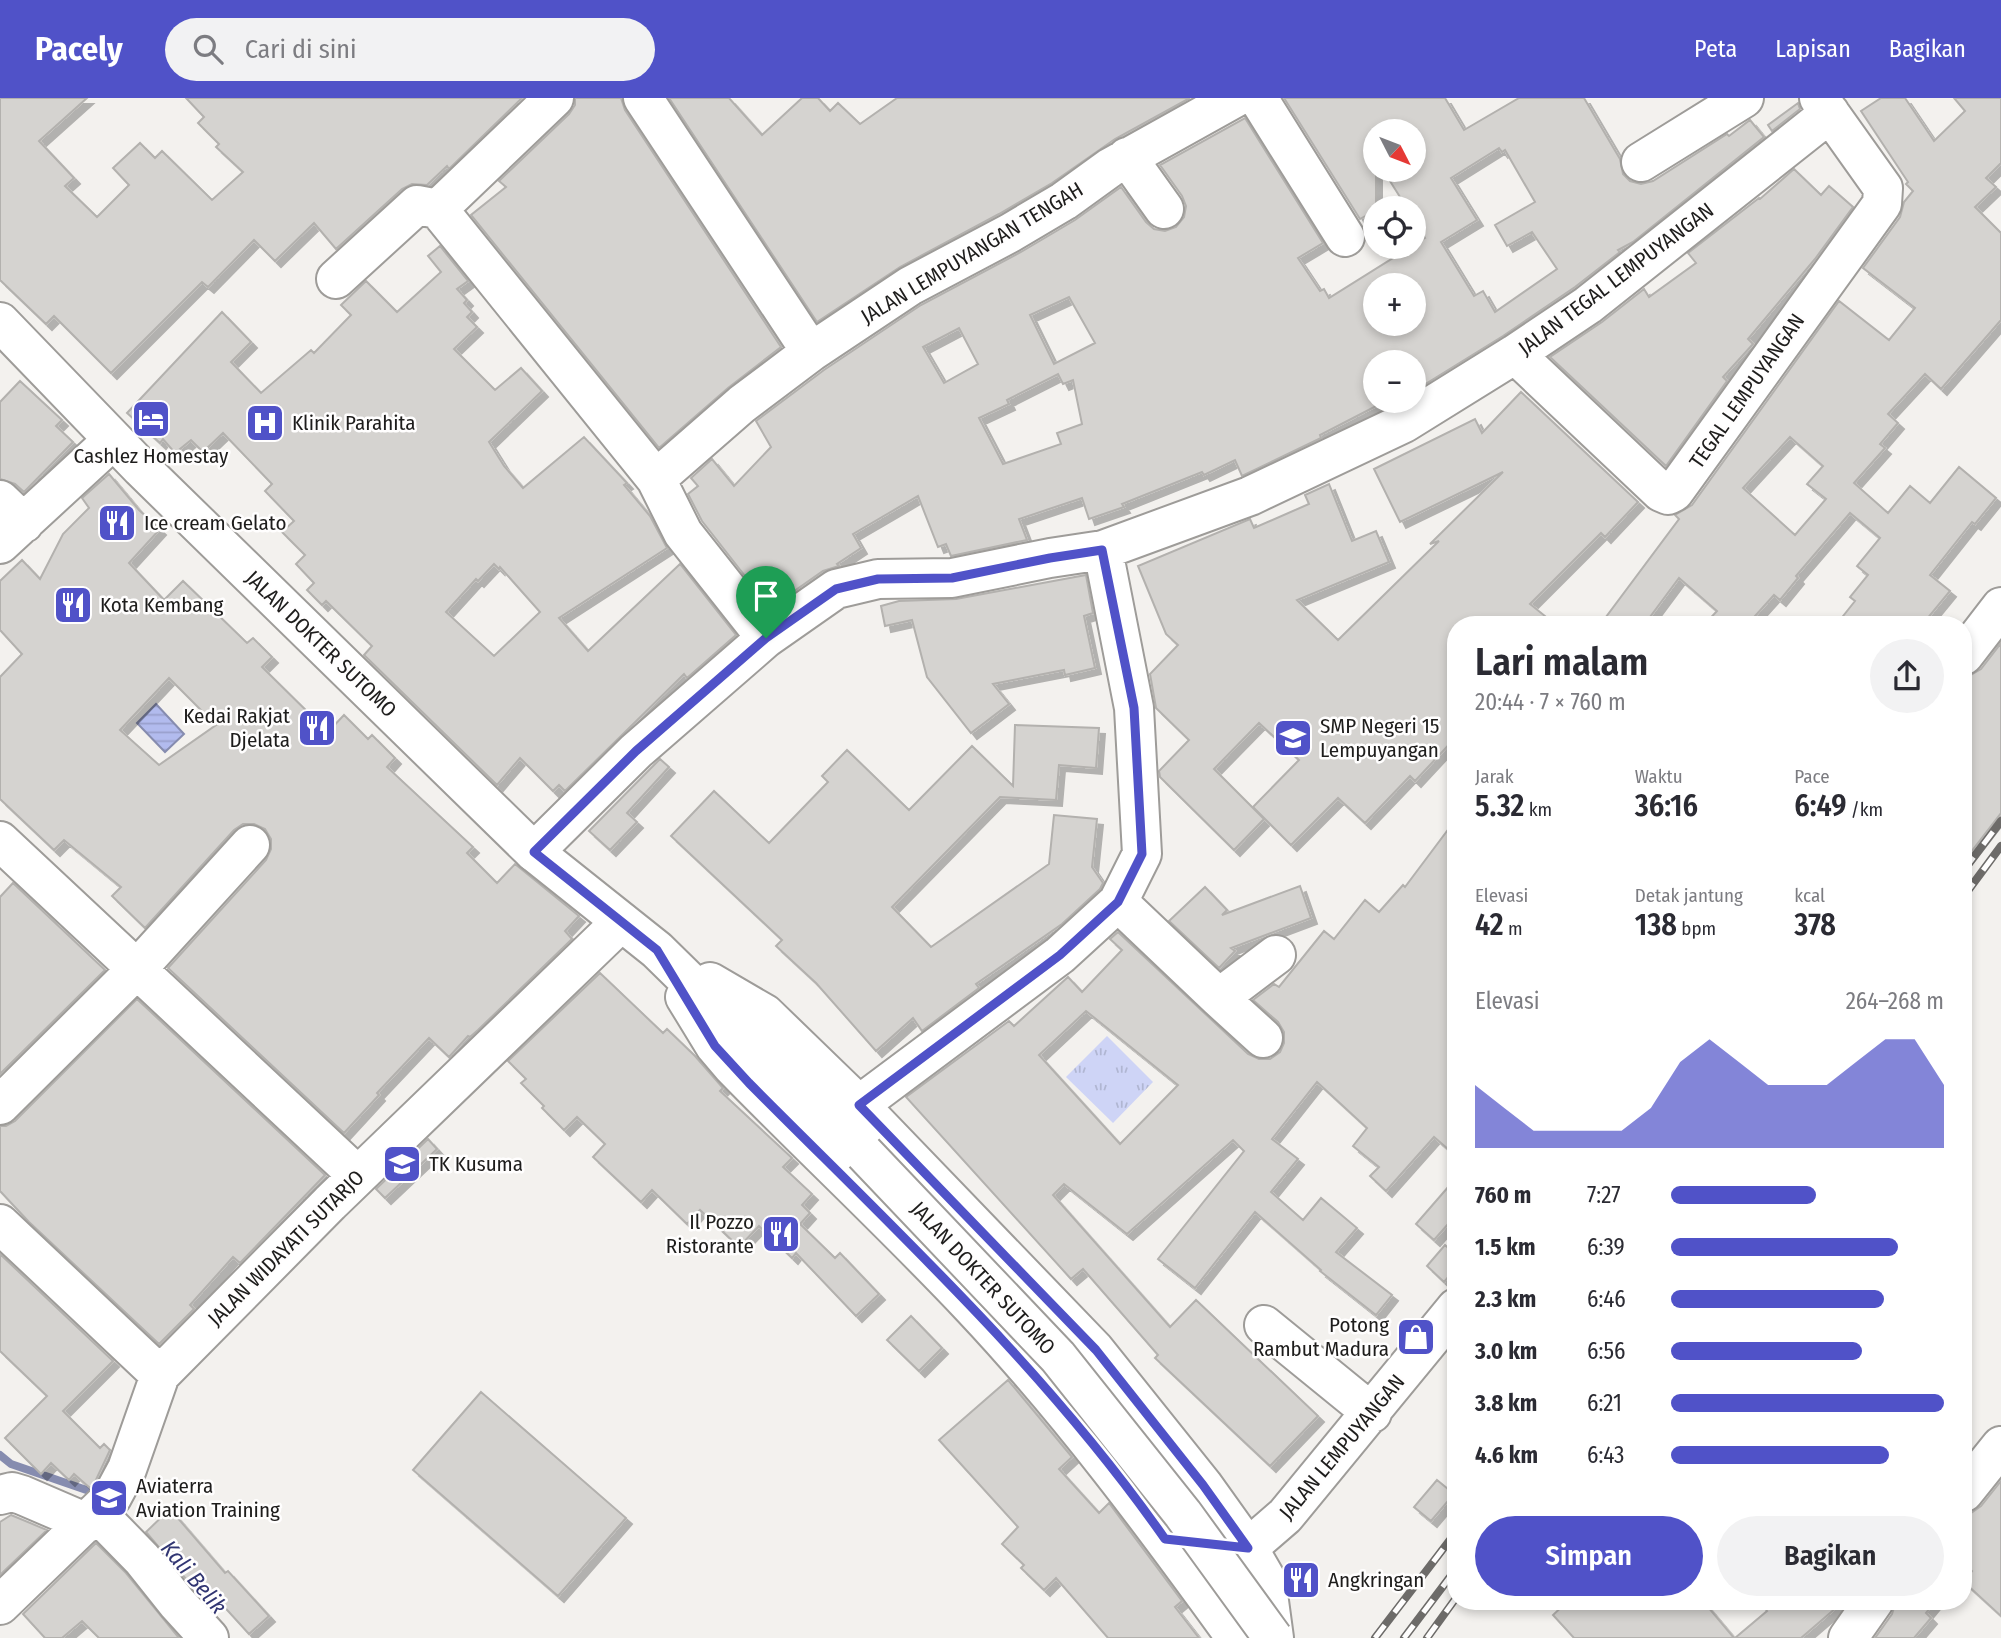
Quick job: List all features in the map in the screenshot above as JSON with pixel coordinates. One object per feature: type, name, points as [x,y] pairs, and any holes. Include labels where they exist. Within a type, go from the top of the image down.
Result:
[{"type":"street","points":[[438,209],[554,98]]},
{"type":"street","points":[[643,98],[811,352]]},
{"type":"street","name":"JALAN LEMPUYANGAN TENGAH","points":[[656,479],[742,404],[811,352],[910,286],[1064,201],[1127,157],[1235,98]]},
{"type":"street","points":[[1258,98],[1345,237]]},
{"type":"street","points":[[1640,162],[1744,98]]},
{"type":"street","name":"TEGAL LEMPUYANGAN","points":[[1516,354],[1661,492],[1668,495],[1674,492],[1882,204],[1882,188],[1824,106]]},
{"type":"street","name":"JALAN TEGAL LEMPUYANGAN","points":[[534,852],[636,751],[766,638],[836,589],[878,579],[952,578],[1102,550],[1250,496],[1404,423],[1516,354],[1588,305],[1824,106]]},
{"type":"street","points":[[1127,157],[1164,209]]},
{"type":"street","points":[[336,279],[417,205],[438,209],[656,479],[683,533],[766,638]]},
{"type":"street","name":"JALAN DOKTER SUTOMO","points":[[0,322],[113,440],[534,852],[657,950],[864,1153],[1058,1357],[1184,1514],[1274,1638]]},
{"type":"street","points":[[8,522],[113,440]]},
{"type":"street","points":[[859,1105],[1060,955],[1118,902],[1142,854],[1134,708],[1102,550]]},
{"type":"street","points":[[1972,645],[2001,607]]},
{"type":"street","points":[[0,841],[358,1176]]},
{"type":"street","points":[[0,1105],[138,968],[250,845]]},
{"type":"street","points":[[1118,902],[1263,1038]]},
{"type":"street","name":"JALAN WIDAYATI SUTARJO","points":[[0,1605],[99,1511],[127,1469],[160,1375],[358,1176],[621,922]]},
{"type":"street","name":"JALAN DOKTER SUTOMO","points":[[657,950],[765,1014],[859,1105],[1096,1350],[1203,1485],[1248,1548],[1266,1579],[1274,1638]]},
{"type":"street","name":"JALAN DOKTER SUTOMO","points":[[657,950],[700,1023],[724,1056],[966,1301],[1049,1393],[1165,1539],[1236,1638]]},
{"type":"street","points":[[1219,998],[1276,955]]},
{"type":"street","points":[[0,1224],[160,1375]]},
{"type":"street","points":[[1264,1325],[1372,1413]]},
{"type":"street","name":"JALAN LEMPUYANGAN","points":[[1248,1548],[1286,1516],[1447,1326]]},
{"type":"street","points":[[1108,1466],[1130,1466],[1152,1447],[1155,1425]]},
{"type":"street","points":[[1972,1482],[2001,1446]]},
{"type":"street","points":[[0,1495],[12,1492],[99,1511],[209,1638]]},
{"type":"street","points":[[1165,1539],[1248,1548]]},
{"type":"street","points":[[1848,1638],[1868,1610]]},
{"type":"green space","points":[[1107,1036],[1153,1082],[1113,1123],[1066,1077]]},
{"type":"shaded area","points":[[156,704],[184,734],[165,752],[137,723]]},
{"type":"building","points":[[0,98],[87,98],[39,141],[74,178],[65,186],[97,217],[129,185],[113,168],[140,143],[155,158],[162,151],[212,200],[243,172],[216,147],[219,144],[198,123],[204,117],[186,98],[522,98],[449,169],[447,166],[427,185],[412,184],[402,189],[336,249],[314,223],[275,261],[254,240],[208,287],[202,282],[111,373],[54,316],[46,324],[0,280]]},
{"type":"building","points":[[575,98],[621,98],[625,110],[781,347],[728,388],[659,448],[471,215],[506,187],[499,181],[569,114],[575,105]]},
{"type":"building","points":[[669,98],[729,98],[762,135],[802,98],[818,98],[830,111],[838,103],[860,124],[897,98],[1190,98],[1115,139],[1052,183],[999,214],[900,267],[817,322]]},
{"type":"building","points":[[1284,98],[1445,98],[1464,130],[1519,98],[1584,98],[1620,159],[1623,174],[1630,181],[1641,184],[1653,181],[1727,134],[1729,136],[1750,120],[1764,137],[1633,242],[1618,250],[1620,252],[1575,287],[1426,384],[1426,350],[1363,350],[1363,413],[1320,435],[1321,438],[1242,476],[1235,460],[1204,475],[1202,472],[1122,504],[1124,507],[1089,519],[1082,498],[1019,519],[1027,540],[951,556],[946,544],[938,547],[918,496],[853,534],[861,548],[837,564],[839,566],[823,571],[770,608],[702,521],[688,494],[698,486],[691,478],[712,459],[734,486],[771,447],[756,421],[824,370],[921,305],[1021,252],[1075,220],[1121,187],[1154,229],[1165,231],[1176,227],[1184,217],[1186,206],[1160,165],[1245,118],[1323,243],[1298,258],[1320,291],[1324,289],[1329,298],[1363,277],[1363,336],[1426,336],[1426,273],[1369,273],[1391,259],[1426,259],[1426,196],[1399,196],[1391,182],[1426,182],[1426,119],[1363,119],[1363,182],[1376,182],[1376,196],[1363,196],[1363,217],[1360,219]],"holes":[[[1499,148],[1502,152],[1505,150],[1535,202],[1495,225],[1507,246],[1532,232],[1557,269],[1495,312],[1483,291],[1474,296],[1441,242],[1477,220],[1451,178]],[[1069,297],[1095,343],[1054,364],[1030,315]],[[959,328],[978,364],[944,383],[923,347]],[[1058,374],[1063,384],[1073,380],[1082,424],[1057,433],[1061,444],[1003,464],[979,418],[1009,404],[1007,400]]]},
{"type":"building","points":[[1881,98],[1905,98],[1934,141],[1965,111],[1954,98],[2001,98],[2001,163],[1986,178],[1996,187],[1975,207],[2001,233],[2001,320],[1941,389],[1925,374],[1888,414],[1898,423],[1880,444],[1885,448],[1854,483],[1888,513],[1910,486],[1930,503],[1959,467],[1996,498],[1975,524],[1972,522],[1930,575],[1950,591],[1929,616],[1843,616],[1855,601],[1850,597],[1868,575],[1857,566],[1880,538],[1850,513],[1796,576],[1798,578],[1780,600],[1774,595],[1755,616],[1712,616],[1717,611],[1679,578],[1651,616],[1607,616],[1679,519],[1675,515],[1692,505],[1839,301],[1889,340],[1915,308],[1863,268],[1900,217],[1904,202],[1913,191],[1906,184],[1908,182],[1861,111]],"holes":[[[1790,437],[1823,466],[1807,484],[1826,499],[1795,535],[1743,488]]]},
{"type":"building","points":[[1798,103],[1800,109],[1772,131],[1768,125]]},
{"type":"building","points":[[1794,169],[1821,195],[1829,186],[1853,207],[1815,259],[1748,339],[1753,344],[1723,377],[1727,381],[1666,466],[1550,357],[1602,322],[1644,289],[1649,297],[1696,263],[1688,253],[1760,199]]},
{"type":"building","points":[[440,246],[468,281],[457,289],[467,300],[464,303],[472,312],[467,317],[477,327],[454,349],[495,390],[521,368],[542,391],[489,442],[504,466],[523,488],[584,437],[627,483],[624,485],[650,516],[667,548],[559,618],[588,651],[680,564],[736,635],[687,678],[684,674],[565,791],[559,785],[553,791],[520,758],[497,785],[364,655],[372,646],[326,601],[322,605],[307,590],[314,583],[296,564],[305,555],[282,532],[294,521],[265,491],[272,484],[223,433],[203,452],[191,440],[175,453],[163,439],[160,443],[127,413],[222,312],[251,342],[231,362],[261,393],[311,350],[314,353],[351,315],[341,305],[366,281],[397,312],[441,272],[428,256]],"holes":[[[494,564],[499,569],[500,567],[540,612],[494,656],[446,612],[476,579],[478,581]]]},
{"type":"building","points":[[20,381],[62,420],[56,426],[73,442],[24,492],[15,484],[0,479],[0,402]]},
{"type":"building","name":"SMP Negeri 15 Lempuyangan","points":[[1521,392],[1638,502],[1605,537],[1601,533],[1530,604],[1545,616],[1447,616],[1447,747],[1415,781],[1410,776],[1365,823],[1338,798],[1291,845],[1253,807],[1299,760],[1259,723],[1214,769],[1264,819],[1234,850],[1160,777],[1159,771],[1189,740],[1156,708],[1150,674],[1178,645],[1166,634],[1138,566],[1250,519],[1254,528],[1309,504],[1305,495],[1329,484],[1352,541],[1376,531],[1389,562],[1297,600],[1338,640],[1439,541],[1430,544],[1503,472],[1400,522],[1374,469],[1475,419],[1482,433]]},
{"type":"building","points":[[109,474],[139,510],[160,529],[129,563],[164,600],[183,581],[247,643],[253,638],[272,657],[262,667],[328,732],[344,715],[368,739],[372,735],[395,758],[387,767],[473,847],[467,853],[497,883],[515,864],[579,916],[565,931],[572,939],[449,1057],[429,1038],[344,1133],[168,968],[266,860],[271,849],[271,839],[265,829],[254,824],[243,824],[234,830],[145,928],[112,896],[121,887],[64,840],[54,850],[0,799],[0,677],[22,654],[0,630],[0,581],[22,560],[40,579],[63,534],[89,508],[82,498]],"holes":[[[169,678],[216,725],[159,765],[120,730]]]},
{"type":"building","points":[[1086,575],[1093,613],[1084,616],[1095,668],[1065,675],[1064,670],[993,684],[1009,704],[971,733],[927,677],[912,620],[885,626],[881,606],[899,601],[956,599]]},
{"type":"building","points":[[2001,643],[2001,813],[1972,851],[1972,674],[1981,669]]},
{"type":"building","points":[[1015,725],[1099,728],[1096,768],[1059,765],[1056,800],[1000,797],[892,907],[931,947],[1049,864],[1054,815],[1097,819],[1092,867],[1103,883],[1100,889],[1062,924],[976,984],[979,988],[922,1031],[913,1018],[876,1051],[816,983],[776,946],[782,940],[671,836],[714,791],[769,843],[828,782],[822,776],[847,750],[909,810],[972,746],[1013,786]]},
{"type":"building","points":[[660,759],[669,767],[627,813],[637,822],[610,850],[589,831]]},
{"type":"building","points":[[1447,831],[1447,1148],[1434,1137],[1386,1191],[1370,1176],[1379,1167],[1353,1146],[1367,1128],[1317,1082],[1272,1139],[1298,1159],[1271,1192],[1303,1220],[1321,1198],[1357,1228],[1336,1252],[1392,1295],[1376,1315],[1320,1271],[1255,1212],[1195,1288],[1158,1259],[1244,1151],[1233,1140],[1127,1234],[1064,1184],[1053,1195],[1170,1327],[1196,1300],[1318,1416],[1270,1466],[1155,1358],[1158,1355],[1083,1269],[1071,1279],[906,1097],[1009,1021],[1014,1026],[1068,977],[1082,992],[1122,950],[1110,939],[1118,932],[1248,1054],[1259,1059],[1270,1059],[1280,1052],[1284,1043],[1284,1032],[1278,1022],[1253,1000],[1274,984],[1279,987],[1324,931],[1334,939],[1365,900],[1379,912],[1403,885],[1405,887]],"holes":[[[1086,1011],[1178,1085],[1120,1144],[1039,1055]]]},
{"type":"building","points":[[13,883],[105,970],[0,1074],[0,897]]},
{"type":"building","points":[[1300,886],[1311,918],[1231,948],[1235,951],[1219,968],[1169,921],[1205,887],[1227,910],[1222,915]]},
{"type":"building","points":[[600,973],[663,1033],[667,1029],[723,1088],[720,1091],[792,1158],[783,1167],[812,1194],[802,1205],[810,1213],[800,1224],[835,1258],[840,1253],[879,1294],[856,1316],[796,1253],[792,1258],[759,1226],[739,1247],[700,1210],[687,1224],[652,1190],[641,1202],[593,1157],[605,1144],[577,1117],[564,1130],[521,1083],[526,1079],[508,1061]]},
{"type":"building","points":[[137,999],[325,1175],[240,1263],[233,1257],[190,1305],[194,1309],[159,1344],[29,1222],[0,1191],[0,1126],[15,1121]]},
{"type":"building","points":[[428,1139],[437,1149],[385,1198],[376,1189]]},
{"type":"building","points":[[1447,1188],[1447,1225],[1434,1240],[1416,1224]]},
{"type":"building","points":[[1445,1245],[1447,1247],[1447,1278],[1444,1282],[1427,1266]]},
{"type":"building","points":[[0,1254],[113,1361],[63,1411],[100,1448],[104,1444],[110,1450],[90,1488],[74,1474],[69,1480],[51,1463],[41,1474],[5,1438],[47,1396],[0,1351]]},
{"type":"building","points":[[911,1316],[942,1348],[919,1371],[887,1340]]},
{"type":"building","points":[[1008,1380],[1072,1457],[1059,1469],[1099,1513],[1109,1503],[1182,1601],[1175,1607],[1199,1638],[1108,1638],[1056,1578],[1044,1590],[1021,1568],[1024,1565],[1002,1544],[1018,1527],[939,1440]]},
{"type":"building","points":[[481,1392],[626,1518],[558,1596],[413,1470]]},
{"type":"building","points":[[1437,1480],[1447,1488],[1447,1502],[1431,1521],[1414,1507]]},
{"type":"building","points":[[2001,1481],[2001,1616],[1972,1589],[1972,1512],[1981,1506]]},
{"type":"building","points":[[170,1509],[225,1573],[228,1571],[269,1616],[249,1634],[199,1579],[191,1585],[146,1532]]},
{"type":"building","points":[[11,1515],[47,1530],[0,1575],[0,1522]]},
{"type":"building","points":[[96,1543],[126,1573],[179,1638],[99,1638],[82,1621],[62,1638],[45,1638],[23,1614]]},
{"type":"building","points":[[1558,1610],[1711,1610],[1734,1638],[1574,1638],[1553,1615]]},
{"type":"building","points":[[1834,1610],[1801,1638],[1735,1638],[1767,1611]]},
{"type":"building","points":[[1893,1610],[1928,1610],[1926,1613],[1931,1618],[1914,1638],[1875,1638]]},
{"type":"waterway","name":"Kali Belik","points":[[0,1455],[11,1464],[98,1494]]},
{"type":"railway","points":[[1972,859],[2001,821]]},
{"type":"railway","points":[[1972,885],[2001,846]]},
{"type":"railway","points":[[1375,1638],[1447,1544]]},
{"type":"railway","points":[[1404,1638],[1447,1581]]},
{"type":"railway","points":[[1427,1638],[1447,1610]]},
{"type":"place","name":"Cashlez Homestay","points":[[151,419]]},
{"type":"place","name":"Klinik Parahita","points":[[265,423]]},
{"type":"place","name":"Ice cream Gelato","points":[[117,523]]},
{"type":"place","name":"Kota Kembang","points":[[73,605]]},
{"type":"place","name":"Kedai Rakjat Djelata","points":[[317,728]]},
{"type":"place","name":"SMP Negeri 15 Lempuyangan","points":[[1293,738]]},
{"type":"place","name":"TK Kusuma","points":[[402,1164]]},
{"type":"place","name":"Il Pozzo Ristorante","points":[[781,1234]]},
{"type":"place","name":"Potong Rambut Madura","points":[[1416,1337]]},
{"type":"place","name":"Aviaterra Aviation Training","points":[[109,1498]]},
{"type":"place","name":"Angkringan","points":[[1301,1580]]},
{"type":"route","points":[[1102,550],[1134,708],[1142,854],[1118,902],[1060,955],[859,1105],[1096,1350],[1203,1485],[1248,1548],[1165,1539],[1086,1437],[971,1306],[715,1046],[657,950],[534,852],[636,751],[766,638],[836,589],[858,582],[878,579],[952,578],[1102,550]]}]
